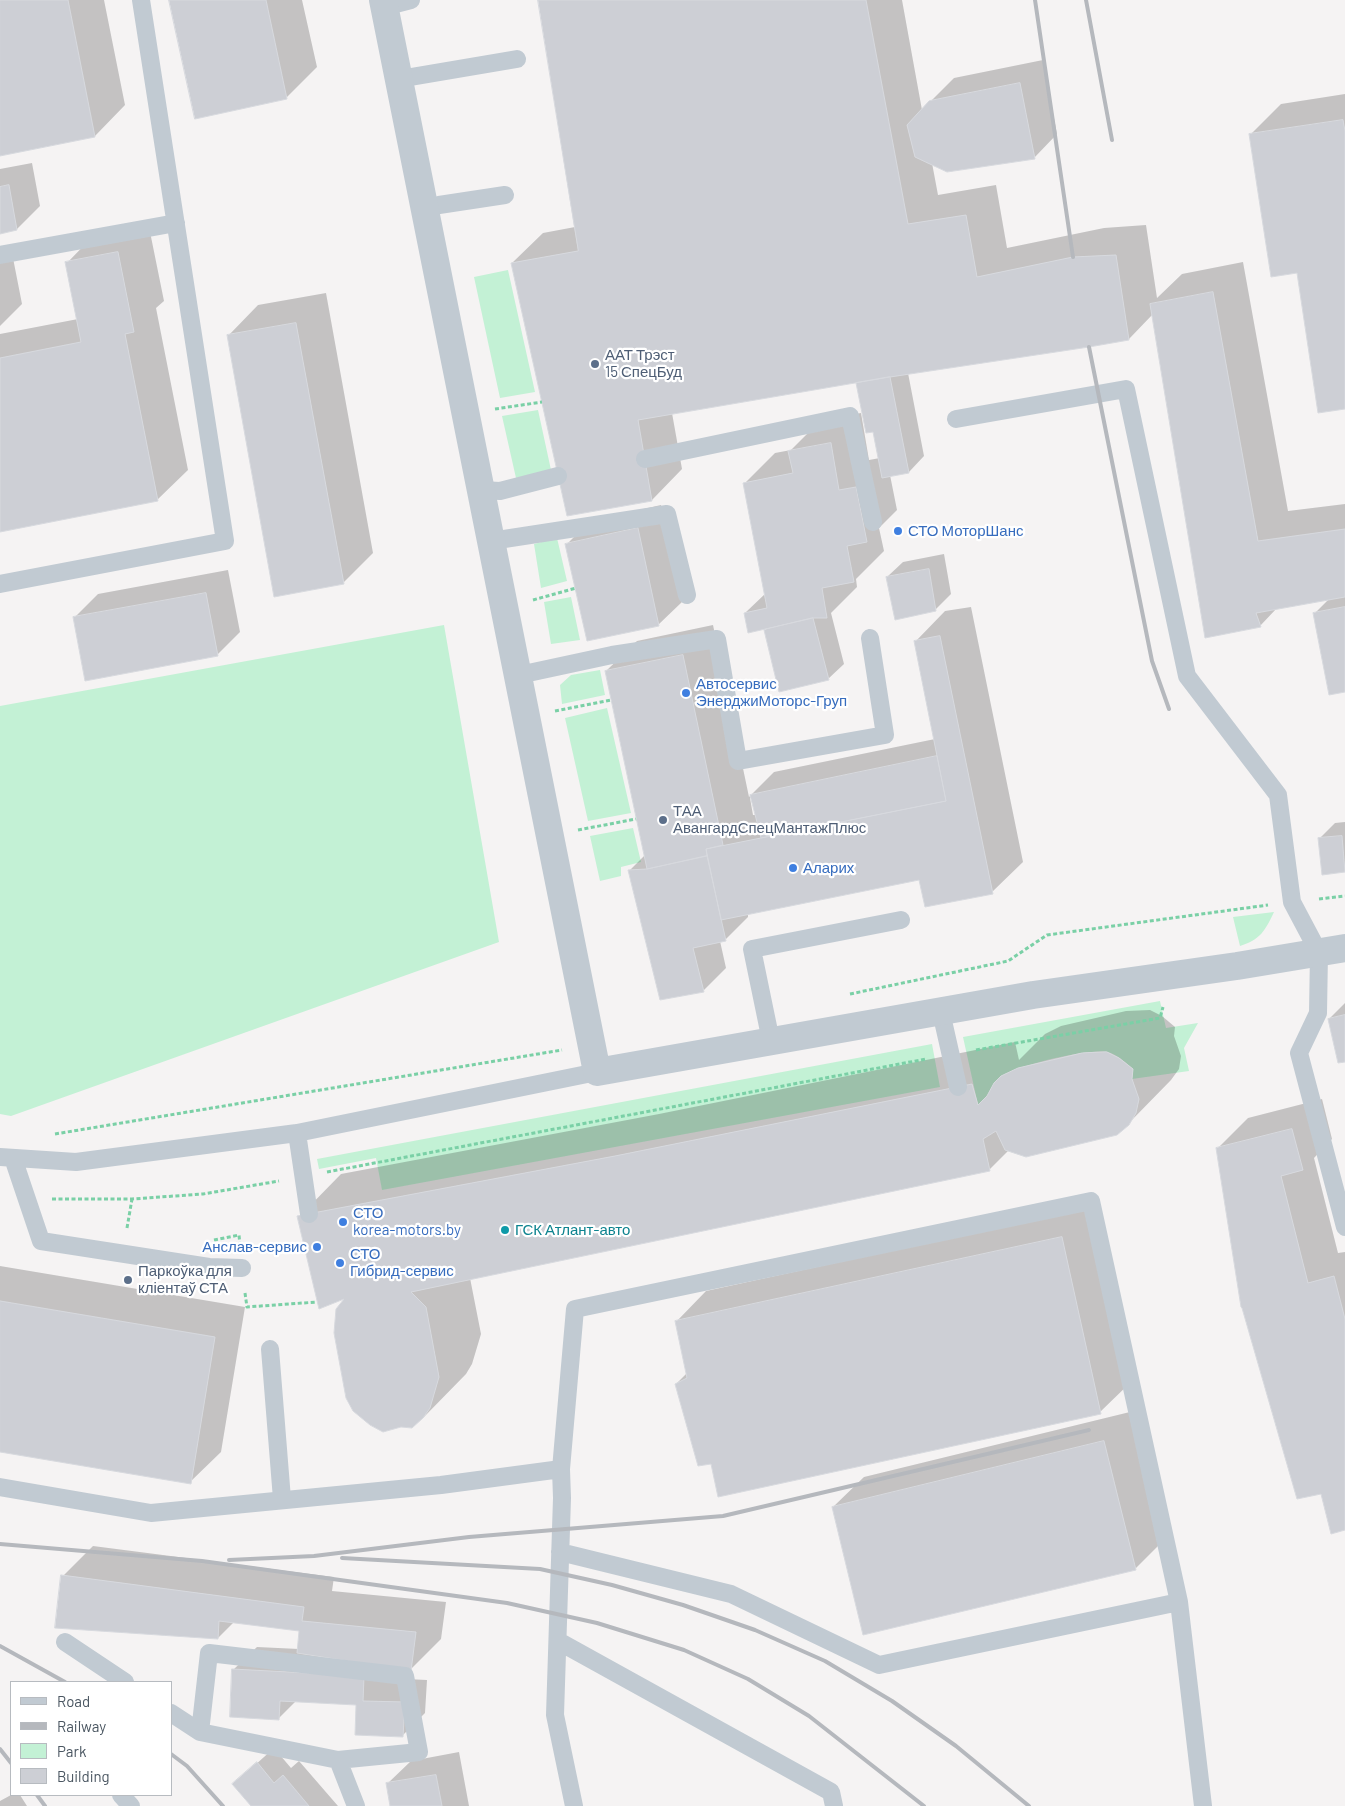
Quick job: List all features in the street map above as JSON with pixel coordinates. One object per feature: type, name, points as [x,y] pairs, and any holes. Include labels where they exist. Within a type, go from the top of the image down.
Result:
[{"type":"street","points":[[383,3],[598,1072],[1033,995],[1238,966],[1332,950]]},
{"type":"lane","points":[[0,584],[225,541],[141,0]]},
{"type":"lane","points":[[383,3],[411,0]]},
{"type":"lane","points":[[399,79],[517,59]]},
{"type":"lane","points":[[425,208],[439,204],[505,196]]},
{"type":"lane","points":[[0,255],[176,223]]},
{"type":"lane","points":[[956,419],[1126,388],[1186,676],[1278,795],[1292,902],[1332,950],[1318,1013],[1299,1053],[1345,1227]]},
{"type":"lane","points":[[645,459],[850,416],[873,522]]},
{"type":"lane","points":[[481,490],[500,491],[558,476]]},
{"type":"lane","points":[[491,541],[667,514],[687,595]]},
{"type":"lane","points":[[519,675],[612,655],[717,639],[738,761],[885,735],[870,638]]},
{"type":"lane","points":[[771,1041],[752,949],[901,920]]},
{"type":"lane","points":[[942,1012],[958,1087]]},
{"type":"lane","points":[[242,1268],[209,1267],[41,1241],[27,1199],[7,1158],[76,1162],[296,1133],[598,1072]]},
{"type":"lane","points":[[296,1133],[309,1214]]},
{"type":"lane","points":[[574,1806],[555,1715],[561,1469],[575,1309],[1091,1201],[1179,1602],[1202,1806]]},
{"type":"lane","points":[[270,1349],[282,1499]]},
{"type":"lane","points":[[0,1487],[151,1513],[441,1485],[561,1469]]},
{"type":"lane","points":[[560,1552],[731,1594],[879,1664],[1179,1602]]},
{"type":"lane","points":[[558,1641],[832,1792],[834,1806]]},
{"type":"lane","points":[[65,1642],[124,1681]]},
{"type":"lane","points":[[172,1714],[200,1732],[338,1760],[419,1752],[405,1676],[209,1653],[200,1732]]},
{"type":"lane","points":[[338,1760],[356,1806]]},
{"type":"lane","points":[[122,1796],[131,1806]]},
{"type":"path","points":[[493,410],[542,402]]},
{"type":"path","points":[[532,600],[576,588]]},
{"type":"path","points":[[548,713],[611,700]]},
{"type":"path","points":[[574,830],[636,820]]},
{"type":"path","points":[[842,996],[1008,961],[1047,935],[1345,896]]},
{"type":"path","points":[[27,1199],[132,1199],[203,1194],[1160,1018]]},
{"type":"path","points":[[49,1135],[592,1045]]},
{"type":"path","points":[[247,1307],[317,1302]]},
{"type":"green space","points":[[508,270],[535,392],[500,398],[474,277]]},
{"type":"green space","points":[[538,410],[551,470],[516,478],[502,416]]},
{"type":"green space","points":[[557,538],[567,581],[541,588],[534,544]]},
{"type":"green space","points":[[571,597],[580,640],[551,644],[544,602]]},
{"type":"green space","points":[[444,625],[499,942],[11,1116],[0,1114],[0,706]]},
{"type":"green space","points":[[600,670],[605,695],[562,704],[560,685],[571,675]]},
{"type":"green space","points":[[607,708],[631,813],[588,821],[565,718]]},
{"type":"green space","points":[[633,828],[641,862],[621,867],[621,876],[600,881],[590,836]]},
{"type":"green space","points":[[1274,912],[1268,924],[1257,938],[1240,946],[1233,917]]},
{"type":"green space","points":[[1160,1001],[1166,1028],[1198,1023],[1184,1048],[1189,1071],[1132,1079],[1133,1069],[1111,1053],[1098,1051],[1070,1055],[1023,1067],[1002,1076],[997,1080],[987,1097],[978,1105],[963,1037]]},
{"type":"green space","points":[[932,1044],[940,1087],[382,1190],[376,1158],[319,1169],[317,1159]]},
{"type":"building","points":[[0,0],[68,0],[95,137],[0,156]]},
{"type":"building","points":[[169,0],[266,0],[287,99],[195,119]]},
{"type":"building","points":[[538,0],[866,0],[908,224],[966,215],[977,277],[1073,257],[1116,255],[1129,340],[890,377],[638,420],[652,501],[567,516],[511,263],[578,251]]},
{"type":"building","points":[[1020,83],[1035,159],[947,172],[915,157],[907,125],[929,101]]},
{"type":"building","points":[[1343,120],[1345,131],[1345,409],[1318,413],[1297,273],[1271,277],[1249,134]]},
{"type":"building","points":[[9,185],[17,230],[0,234],[0,187]]},
{"type":"building","points":[[118,252],[134,332],[125,334],[158,501],[0,532],[0,358],[81,342],[65,262]]},
{"type":"building","points":[[1213,292],[1258,541],[1345,529],[1345,597],[1256,613],[1261,627],[1205,638],[1150,304]]},
{"type":"building","points":[[296,323],[344,584],[274,597],[227,335]]},
{"type":"building","points":[[890,377],[909,473],[882,478],[873,432],[866,433],[856,383]]},
{"type":"building","points":[[831,443],[839,490],[856,487],[867,542],[847,546],[854,582],[822,588],[827,618],[813,618],[748,633],[744,613],[767,608],[743,483],[793,473],[788,451]]},
{"type":"building","points":[[638,528],[659,626],[587,641],[565,544]]},
{"type":"building","points":[[929,569],[936,611],[895,620],[886,577]]},
{"type":"building","points":[[206,593],[218,656],[85,681],[73,617]]},
{"type":"building","points":[[1345,607],[1345,692],[1329,695],[1313,613]]},
{"type":"building","points":[[813,618],[829,680],[779,692],[764,630]]},
{"type":"building","points":[[940,636],[993,894],[925,907],[919,880],[721,920],[706,849],[946,801],[914,641]]},
{"type":"building","points":[[683,655],[723,845],[706,849],[707,856],[647,869],[605,671]]},
{"type":"building","points":[[937,756],[946,801],[761,838],[750,795]]},
{"type":"building","points":[[1342,836],[1345,872],[1322,875],[1318,838]]},
{"type":"building","points":[[707,856],[726,941],[693,948],[704,992],[660,1000],[628,870],[647,869]]},
{"type":"building","points":[[1345,1015],[1345,1062],[1338,1063],[1328,1019]]},
{"type":"building","name":"ГСК Атлант-авто","points":[[1107,1052],[1119,1058],[1133,1069],[1132,1079],[1139,1099],[1136,1113],[1129,1125],[1117,1135],[1026,1157],[1005,1150],[996,1131],[983,1139],[990,1171],[411,1292],[426,1307],[439,1377],[430,1408],[412,1428],[401,1427],[383,1432],[370,1425],[353,1411],[346,1398],[334,1333],[336,1309],[344,1299],[319,1309],[297,1216],[615,1156],[972,1084],[978,1105],[1001,1076],[1018,1068],[1082,1053]]},
{"type":"building","points":[[1292,1129],[1303,1170],[1281,1176],[1308,1283],[1334,1276],[1345,1319],[1345,1530],[1331,1534],[1321,1494],[1297,1499],[1241,1307],[1216,1148]]},
{"type":"building","points":[[1062,1237],[1101,1414],[718,1497],[711,1464],[698,1466],[675,1384],[687,1378],[675,1321]]},
{"type":"building","points":[[0,1301],[215,1337],[191,1484],[0,1452]]},
{"type":"building","points":[[1104,1441],[1136,1570],[863,1635],[832,1507]]},
{"type":"building","points":[[61,1575],[304,1607],[302,1621],[416,1632],[411,1671],[297,1653],[299,1631],[219,1621],[218,1639],[55,1628]]},
{"type":"building","points":[[232,1669],[364,1676],[363,1701],[405,1702],[403,1737],[355,1735],[356,1705],[280,1701],[279,1720],[230,1717]]},
{"type":"building","points":[[257,1762],[274,1783],[283,1775],[309,1806],[251,1806],[232,1784]]},
{"type":"building","points":[[436,1775],[442,1806],[390,1806],[386,1783]]},
{"type":"railway","points":[[1035,0],[1073,257]]},
{"type":"railway","points":[[1086,0],[1112,140]]},
{"type":"railway","points":[[1089,347],[1152,661],[1169,709]]},
{"type":"railway","points":[[229,1560],[314,1556],[469,1537],[723,1516],[1089,1430]]},
{"type":"railway","points":[[0,1544],[202,1561],[507,1603],[597,1623],[684,1650],[748,1679],[809,1716],[924,1806]]},
{"type":"railway","points":[[342,1558],[540,1569],[612,1585],[683,1605],[755,1630],[825,1661],[892,1701],[956,1746],[1029,1806]]},
{"type":"railway","points":[[0,1646],[63,1681]]},
{"type":"railway","points":[[0,1749],[10,1762]]},
{"type":"railway","points":[[172,1755],[187,1766],[223,1806]]},
{"type":"railway","points":[[38,1796],[45,1806]]},
{"type":"place","name":"ААТ Трэст 15 СпецБуд","points":[[595,364]]},
{"type":"place","name":"СТО МоторШанс","points":[[898,531]]},
{"type":"place","name":"Автосервис ЭнерджиМоторс-Груп","points":[[686,693]]},
{"type":"place","name":"ТАА АвангардСпецМантажПлюс","points":[[663,820]]},
{"type":"place","name":"Аларих","points":[[793,868]]},
{"type":"place","name":"СТО korea-motors.by","points":[[343,1222]]},
{"type":"place","name":"ГСК Атлант-авто","points":[[505,1230]]},
{"type":"place","name":"Анслав-сервис","points":[[317,1247]]},
{"type":"place","name":"СТО Гибрид-сервис","points":[[340,1263]]},
{"type":"place","name":"Паркоўка для кліентаў СТА","points":[[128,1280]]}]
